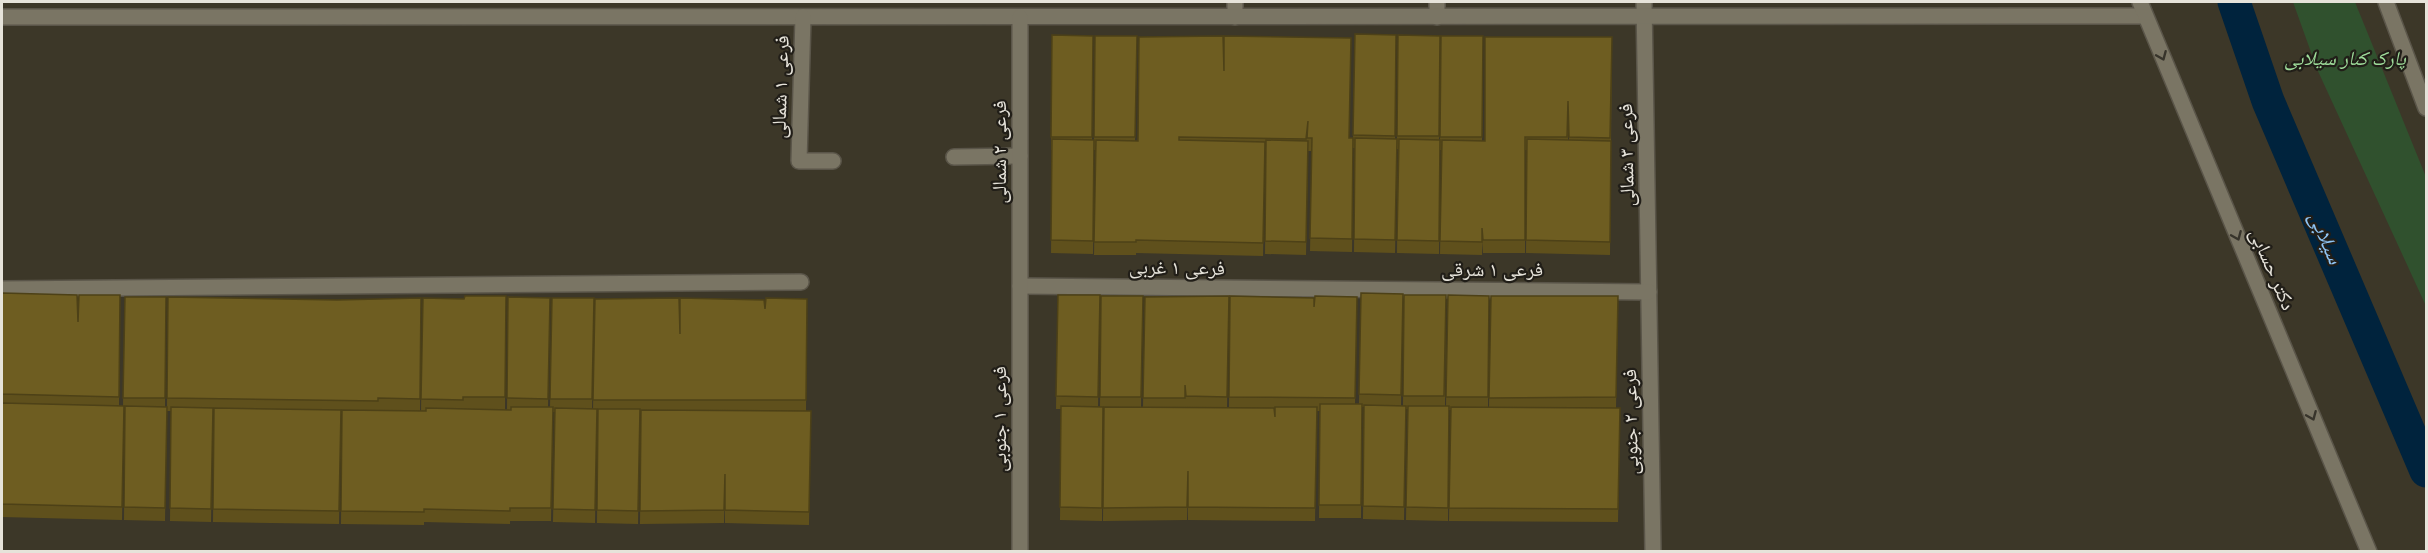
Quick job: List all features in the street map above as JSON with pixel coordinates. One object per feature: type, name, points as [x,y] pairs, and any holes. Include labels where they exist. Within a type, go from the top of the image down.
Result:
[{"type":"street","points":[[2386,2],[2427,108]]},
{"type":"street","points":[[2,17],[1020,17],[1235,9],[2142,9]]},
{"type":"street","name":"فرعی ۳ شمالی","points":[[1644,9],[1649,292]]},
{"type":"street","name":"دکتر حسابی","points":[[2142,9],[2368,552]]},
{"type":"street","name":"فرعی ۱ شمالی","points":[[803,17],[799,161],[833,161]]},
{"type":"street","name":"فرعی ۲ شمالی","points":[[1020,17],[1020,286]]},
{"type":"street","points":[[954,157],[1020,156]]},
{"type":"street","points":[[2,289],[801,282]]},
{"type":"street","name":"فرعی ۱ غربی","points":[[1020,286],[1334,289]]},
{"type":"street","name":"فرعی ۱ جنوبی","points":[[1020,286],[1020,552]]},
{"type":"street","name":"فرعی ۱ شرقی","points":[[1334,289],[1649,292]]},
{"type":"street","name":"فرعی ۲ جنوبی","points":[[1649,292],[1653,552]]},
{"type":"green space","name":"پارک کنار سیلابی","points":[[2293,2],[2355,2],[2426,177],[2426,306],[2317,69]]},
{"type":"building","points":[[1355,34],[1396,35],[1395,136],[1353,135]]},
{"type":"building","points":[[1052,35],[1093,36],[1092,137],[1051,137]]},
{"type":"building","points":[[1398,35],[1440,36],[1439,136],[1397,136]]},
{"type":"building","points":[[1095,36],[1137,36],[1135,137],[1094,137]]},
{"type":"building","points":[[1223,36],[1224,71],[1224,36],[1351,38],[1349,138],[1353,138],[1352,239],[1310,238],[1312,138],[1307,138],[1308,121],[1306,139],[1179,137],[1179,140],[1265,142],[1263,243],[1136,240],[1136,242],[1094,242],[1096,140],[1138,141],[1139,37]]},
{"type":"building","points":[[1441,36],[1483,36],[1482,137],[1440,137]]},
{"type":"building","points":[[1485,37],[1612,37],[1610,138],[1569,137],[1568,101],[1567,137],[1525,137],[1525,240],[1483,240],[1482,228],[1482,242],[1440,241],[1442,140],[1485,141]]},
{"type":"building","points":[[1355,138],[1397,139],[1395,240],[1354,239]]},
{"type":"building","points":[[1052,139],[1094,140],[1093,241],[1051,240]]},
{"type":"building","points":[[1399,139],[1440,140],[1439,241],[1397,240]]},
{"type":"building","points":[[1527,139],[1611,141],[1610,242],[1526,240]]},
{"type":"building","points":[[1266,140],[1308,141],[1306,242],[1265,241]]},
{"type":"building","points":[[2,293],[77,295],[78,322],[79,295],[120,295],[119,397],[2,394]]},
{"type":"building","points":[[1361,293],[1403,294],[1401,395],[1359,394]]},
{"type":"building","points":[[1058,295],[1100,295],[1098,397],[1056,396]]},
{"type":"building","points":[[1404,295],[1446,295],[1444,396],[1403,396]]},
{"type":"building","points":[[1448,295],[1489,296],[1488,397],[1446,397]]},
{"type":"building","points":[[465,296],[506,296],[505,397],[463,397],[463,400],[421,399],[423,298],[464,299]]},
{"type":"building","points":[[1101,296],[1143,296],[1141,397],[1100,397]]},
{"type":"building","points":[[1229,296],[1227,397],[1186,396],[1185,385],[1185,398],[1143,398],[1145,297]]},
{"type":"building","points":[[1230,296],[1314,298],[1314,307],[1315,296],[1357,297],[1355,398],[1229,397]]},
{"type":"building","points":[[1491,296],[1618,296],[1616,397],[1489,398]]},
{"type":"building","points":[[125,297],[166,297],[165,398],[123,398]]},
{"type":"building","points":[[168,297],[337,300],[421,298],[420,399],[378,398],[378,401],[167,398]]},
{"type":"building","points":[[508,297],[550,298],[548,399],[507,398]]},
{"type":"building","points":[[552,298],[594,298],[592,399],[550,399]]},
{"type":"building","points":[[679,298],[680,334],[680,298],[764,300],[765,309],[766,298],[807,299],[806,400],[593,400],[595,299]]},
{"type":"building","points":[[2,403],[124,406],[122,507],[2,504]]},
{"type":"building","points":[[1320,404],[1362,404],[1361,505],[1319,505]]},
{"type":"building","points":[[1364,405],[1406,406],[1404,507],[1363,506]]},
{"type":"building","points":[[125,406],[167,407],[165,508],[124,507]]},
{"type":"building","points":[[1061,406],[1103,407],[1102,508],[1060,507]]},
{"type":"building","points":[[1408,406],[1449,406],[1448,508],[1406,507]]},
{"type":"building","points":[[171,407],[213,408],[211,509],[170,508]]},
{"type":"building","points":[[511,407],[553,407],[551,508],[510,508],[510,511],[424,509],[424,512],[341,511],[342,410],[426,411],[426,408],[511,410]]},
{"type":"building","points":[[1104,407],[1274,408],[1275,417],[1275,407],[1317,407],[1315,508],[1188,507],[1188,471],[1187,507],[1103,508]]},
{"type":"building","points":[[1451,407],[1620,408],[1618,509],[1449,508]]},
{"type":"building","points":[[214,408],[341,410],[339,511],[213,509]]},
{"type":"building","points":[[555,408],[597,409],[595,510],[553,509]]},
{"type":"building","points":[[598,409],[640,409],[638,511],[597,510]]},
{"type":"building","points":[[641,410],[811,411],[809,512],[725,510],[725,474],[724,510],[640,511]]},
{"type":"waterway","name":"سیلابی","points":[[2234,2],[2268,101],[2426,471]]}]
